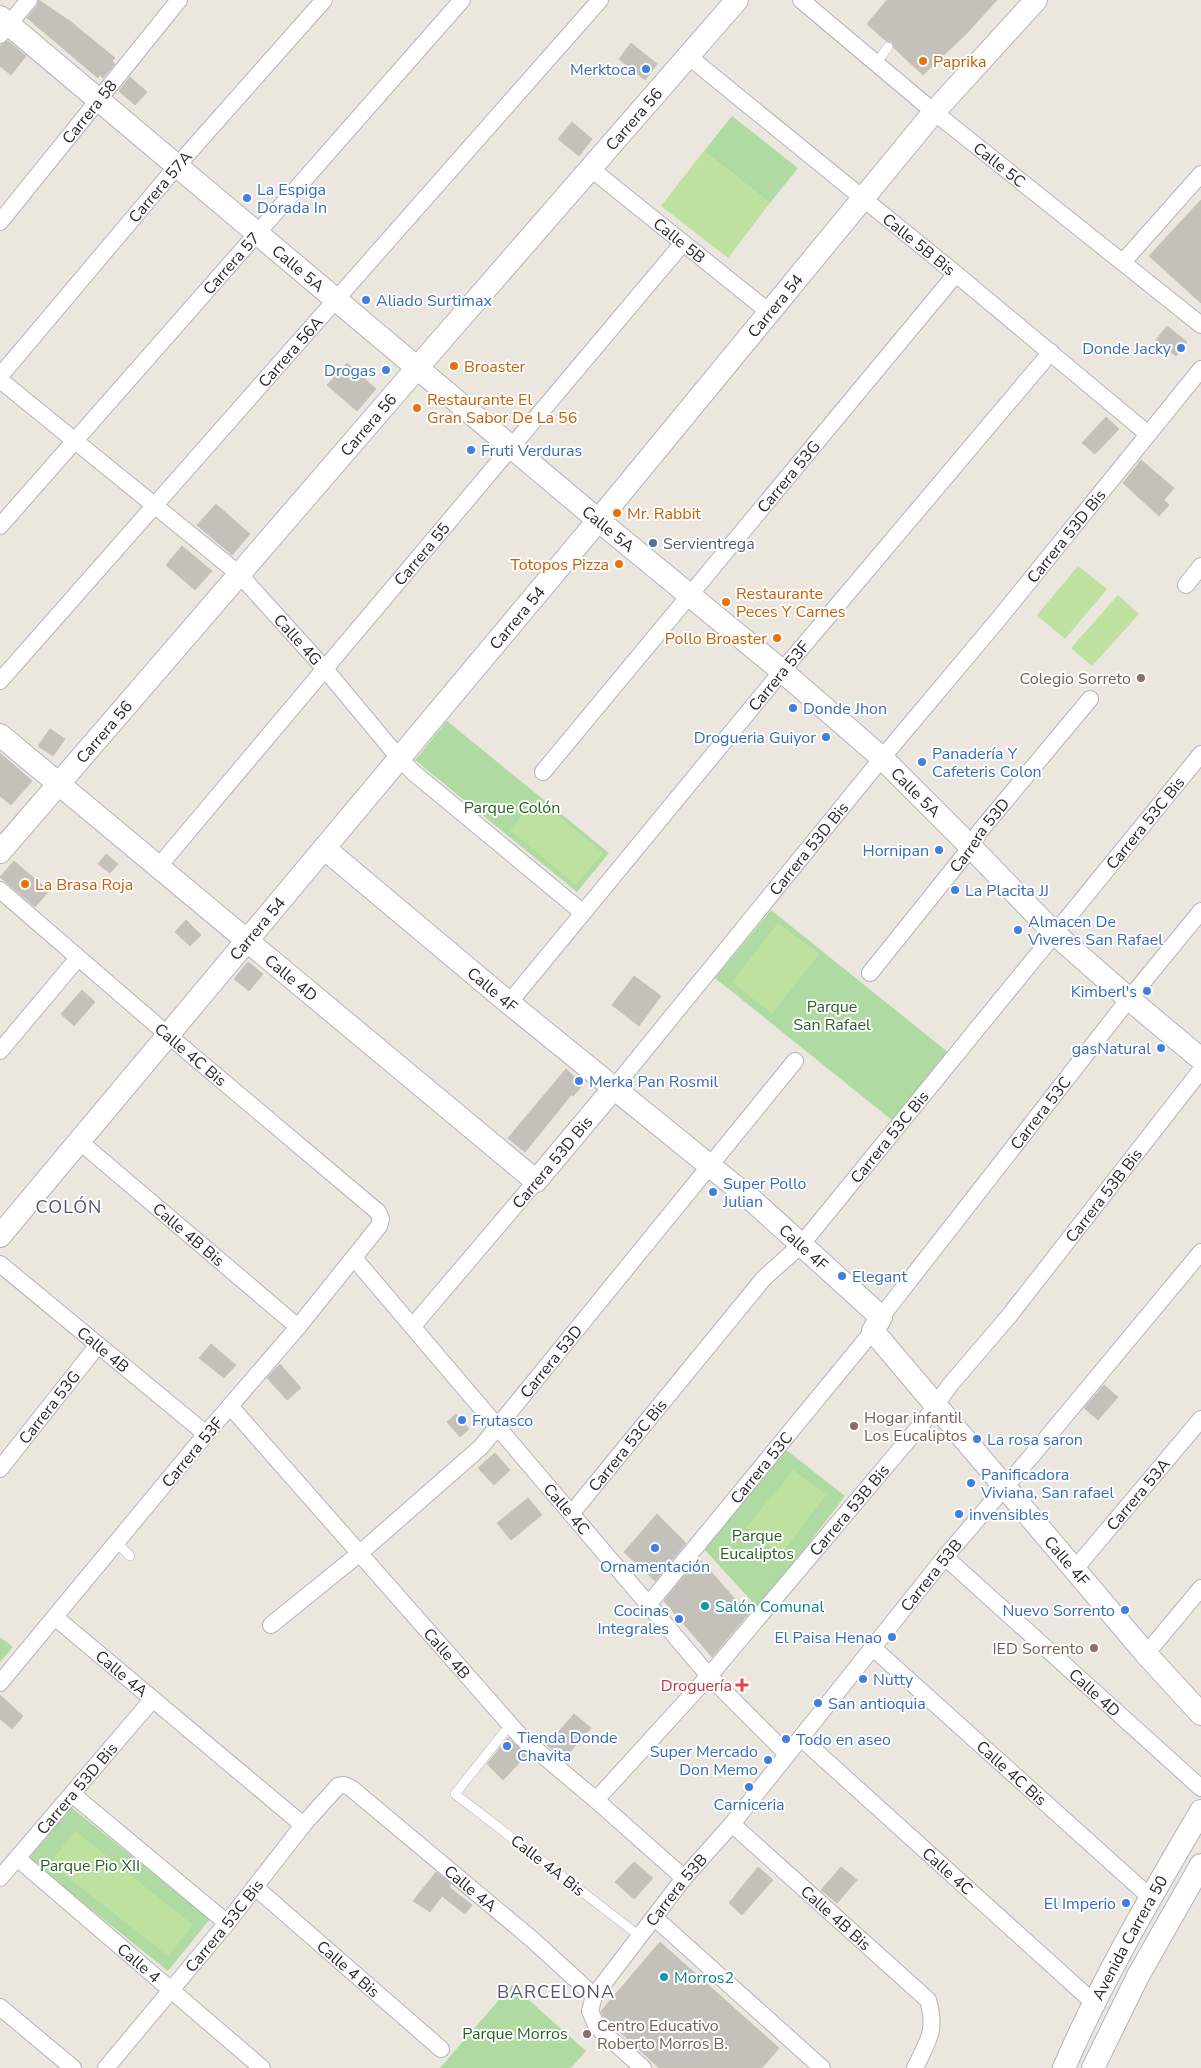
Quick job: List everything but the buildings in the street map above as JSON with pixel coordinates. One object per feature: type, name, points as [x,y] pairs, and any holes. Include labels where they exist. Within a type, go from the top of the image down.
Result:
[{"type":"street","points":[[3,26],[29,0]]},
{"type":"street","name":"Carrera 58","points":[[0,222],[179,0]]},
{"type":"street","name":"Carrera 57A","points":[[0,376],[176,166],[324,0]]},
{"type":"street","name":"Carrera 57","points":[[0,526],[462,0]]},
{"type":"street","name":"Carrera 56A","points":[[0,681],[600,0]]},
{"type":"street","name":"Carrera 56","points":[[0,852],[737,0]]},
{"type":"street","name":"Calle 5C","points":[[801,0],[934,112],[1201,325]]},
{"type":"street","name":"Carrera 54","points":[[0,1236],[598,520],[934,112],[1036,0]]},
{"type":"street","name":"Calle 5A","points":[[3,26],[98,100],[598,520],[782,671],[882,758],[1054,934],[1129,1000],[1201,1059]]},
{"type":"street","name":"Calle 5B Bis","points":[[688,56],[1051,352],[1148,434]]},
{"type":"street","name":"Calle 5B","points":[[590,168],[769,312]]},
{"type":"street","points":[[1123,262],[1201,174]]},
{"type":"street","name":"Carrera 55","points":[[159,866],[684,243]]},
{"type":"street","name":"Carrera 53G","points":[[542,772],[956,274]]},
{"type":"street","name":"Carrera 53F","points":[[509,1003],[782,671],[1051,352]]},
{"type":"street","name":"Carrera 53D Bis","points":[[413,1326],[613,1089],[1201,369]]},
{"type":"street","name":"Calle 4G","points":[[0,380],[239,574],[325,669],[399,758],[414,773],[582,912]]},
{"type":"street","points":[[1186,585],[1201,566]]},
{"type":"street","name":"Carrera 53D","points":[[870,973],[971,847],[980,831],[1090,699]]},
{"type":"street","name":"Calle 4D","points":[[0,735],[159,866],[246,942],[536,1181]]},
{"type":"street","name":"Carrera 53C Bis","points":[[571,1514],[764,1278],[801,1245],[1201,754]]},
{"type":"street","name":"Calle 4F","points":[[324,848],[613,1089],[772,1217],[801,1245],[877,1324],[936,1406],[1004,1488],[1146,1654],[1201,1714]]},
{"type":"street","name":"Calle 4C Bis","points":[[0,890],[378,1212],[381,1219]]},
{"type":"street","name":"Carrera 53C","points":[[648,1605],[877,1324],[1129,1000],[1201,911]]},
{"type":"street","points":[[0,1051],[78,958]]},
{"type":"street","name":"Carrera 53D","points":[[271,1625],[360,1553],[480,1447],[795,1061]]},
{"type":"street","name":"Carrera 53B Bis","points":[[596,1800],[709,1676],[936,1406],[950,1385],[1008,1316],[1201,1070]]},
{"type":"street","name":"Calle 4B Bis","points":[[79,1141],[298,1327]]},
{"type":"street","name":"Carrera 53F","points":[[0,1683],[56,1618],[206,1434],[298,1327],[380,1226],[381,1219]]},
{"type":"street","name":"Carrera 53B","points":[[594,1996],[641,1937],[684,1878],[732,1824],[945,1557],[1201,1252]]},
{"type":"street","name":"Calle 4C","points":[[354,1258],[709,1676],[787,1754]]},
{"type":"street","name":"Calle 4B","points":[[0,1264],[206,1434]]},
{"type":"street","name":"Carrera 53G","points":[[0,1469],[98,1345]]},
{"type":"street","name":"Calle 4B","points":[[230,1406],[521,1737],[684,1878]]},
{"type":"street","name":"Carrera 53A","points":[[1074,1570],[1201,1419]]},
{"type":"street","name":"Calle 4D","points":[[945,1557],[1201,1788]]},
{"type":"street","points":[[1146,1654],[1201,1588]]},
{"type":"street","name":"Calle 4A","points":[[56,1618],[302,1825]]},
{"type":"street","name":"Calle 4C Bis","points":[[872,1647],[1150,1897]]},
{"type":"street","name":"Carrera 53D Bis","points":[[0,1878],[152,1700]]},
{"type":"street","name":"Calle 4C","points":[[801,1738],[1093,2002]]},
{"type":"street","name":"Carrera 53C Bis","points":[[106,2068],[227,1923],[302,1825],[338,1786],[344,1785]]},
{"type":"street","name":"Calle 4A","points":[[344,1785],[351,1788],[534,1941],[594,1996]]},
{"type":"street","points":[[72,1794],[227,1923]]},
{"type":"street","name":"Avenida Carrera 50","points":[[1064,2068],[1093,2002],[1150,1897],[1201,1811]]},
{"type":"street","name":"Calle 4B Bis","points":[[732,1824],[928,2000],[933,2017],[931,2034],[916,2068]]},
{"type":"street","name":"Calle 4","points":[[17,1858],[262,2068]]},
{"type":"street","name":"Avenida Carrera 50","points":[[1094,2068],[1138,1976],[1201,1865]]},
{"type":"street","name":"Calle 4 Bis","points":[[255,1887],[441,2049]]},
{"type":"street","points":[[655,1918],[822,2068]]},
{"type":"street","points":[[594,1996],[590,2011],[597,2027],[642,2068]]},
{"type":"street","points":[[0,2007],[73,2068]]},
{"type":"lane","points":[[876,63],[888,48]]},
{"type":"lane","points":[[117,1543],[130,1556]]},
{"type":"lane","name":"Calle 4A Bis","points":[[510,1725],[455,1794],[641,1937]]},
{"type":"green space","points":[[732,116],[798,168],[770,203],[704,151]]},
{"type":"green space","points":[[704,151],[770,203],[728,258],[661,206]]},
{"type":"green space","points":[[1078,566],[1107,589],[1065,639],[1037,615]]},
{"type":"green space","points":[[1118,595],[1139,614],[1092,666],[1071,648]]},
{"type":"green space","name":"Parque Colón","points":[[447,721],[609,853],[577,892],[415,760]]},
{"type":"green space","points":[[537,798],[603,853],[576,885],[510,830]]},
{"type":"green space","name":"Parque San Rafael","points":[[771,910],[949,1053],[893,1121],[715,978]]},
{"type":"green space","points":[[778,923],[819,954],[772,1014],[732,982]]},
{"type":"green space","name":"Parque Eucaliptos","points":[[785,1449],[845,1496],[759,1609],[703,1548]]},
{"type":"green space","points":[[793,1470],[826,1495],[781,1554],[746,1528]]},
{"type":"green space","points":[[0,1637],[13,1647],[0,1662]]},
{"type":"green space","name":"Parque Pio XII","points":[[71,1807],[210,1919],[168,1971],[28,1859]]},
{"type":"green space","points":[[75,1831],[193,1925],[168,1956],[50,1863]]},
{"type":"green space","name":"Parque Morros","points":[[512,1985],[586,2051],[571,2068],[440,2068]]},
{"type":"place","name":"Paprika","points":[[923,61]]},
{"type":"place","name":"Merktoca","points":[[646,69]]},
{"type":"place","name":"La Espiga Dorada In","points":[[247,198]]},
{"type":"place","name":"Aliado Surtimax","points":[[366,300]]},
{"type":"place","name":"Donde Jacky","points":[[1181,348]]},
{"type":"place","name":"Broaster","points":[[454,366]]},
{"type":"place","name":"Drogas","points":[[386,370]]},
{"type":"place","name":"Restaurante El Gran Sabor De La 56","points":[[417,408]]},
{"type":"place","name":"Fruti Verduras","points":[[471,450]]},
{"type":"place","name":"Mr. Rabbit","points":[[617,513]]},
{"type":"place","name":"Servientrega","points":[[653,543]]},
{"type":"place","name":"Totopos Pizza","points":[[619,564]]},
{"type":"place","name":"Restaurante Peces Y Carnes","points":[[726,602]]},
{"type":"place","name":"Pollo Broaster","points":[[777,638]]},
{"type":"place","name":"Colegio Sorreto","points":[[1141,678]]},
{"type":"place","name":"Donde Jhon","points":[[793,708]]},
{"type":"place","name":"Drogueria Guiyor","points":[[826,737]]},
{"type":"place","name":"Panadería Y Cafeteris Colon","points":[[922,762]]},
{"type":"place","name":"Hornipan","points":[[939,850]]},
{"type":"place","name":"La Brasa Roja","points":[[25,884]]},
{"type":"place","name":"La Placita JJ","points":[[955,890]]},
{"type":"place","name":"Almacen De Vìveres San Rafael","points":[[1018,930]]},
{"type":"place","name":"Kimberl's","points":[[1147,991]]},
{"type":"place","name":"gasNatural","points":[[1161,1048]]},
{"type":"place","name":"Merka Pan Rosmil","points":[[579,1081]]},
{"type":"place","name":"Super Pollo Julian","points":[[713,1192]]},
{"type":"place","name":"Elegant","points":[[842,1276]]},
{"type":"place","name":"Frutasco","points":[[462,1420]]},
{"type":"place","name":"Hogar infantil Los Eucaliptos","points":[[854,1426]]},
{"type":"place","name":"La rosa saron","points":[[977,1439]]},
{"type":"place","name":"Panificadora Viviana, San rafael","points":[[971,1483]]},
{"type":"place","name":"invensibles","points":[[959,1514]]},
{"type":"place","name":"Ornamentación","points":[[655,1548]]},
{"type":"place","name":"Salón Comunal","points":[[705,1606]]},
{"type":"place","name":"Nuevo Sorrento","points":[[1125,1610]]},
{"type":"place","name":"Cocinas Integrales","points":[[679,1619]]},
{"type":"place","name":"El Paisa Henao","points":[[892,1637]]},
{"type":"place","name":"IED Sorrento","points":[[1094,1648]]},
{"type":"place","name":"Nutty","points":[[863,1679]]},
{"type":"place","name":"Droguería","points":[[742,1685]]},
{"type":"place","name":"San antioquia","points":[[818,1703]]},
{"type":"place","name":"Todo en aseo","points":[[786,1739]]},
{"type":"place","name":"Tienda Donde Chavita","points":[[507,1746]]},
{"type":"place","name":"Super Mercado Don Memo","points":[[768,1760]]},
{"type":"place","name":"Carniceria","points":[[749,1787]]},
{"type":"place","name":"El Imperio","points":[[1126,1903]]},
{"type":"place","name":"Morros2","points":[[664,1977]]},
{"type":"place","name":"Centro Educativo Roberto Morros B.","points":[[587,2034]]},
{"type":"district","name":"COLÓN","points":[[69,1207]]},
{"type":"district","name":"BARCELONA","points":[[556,1992]]}]
